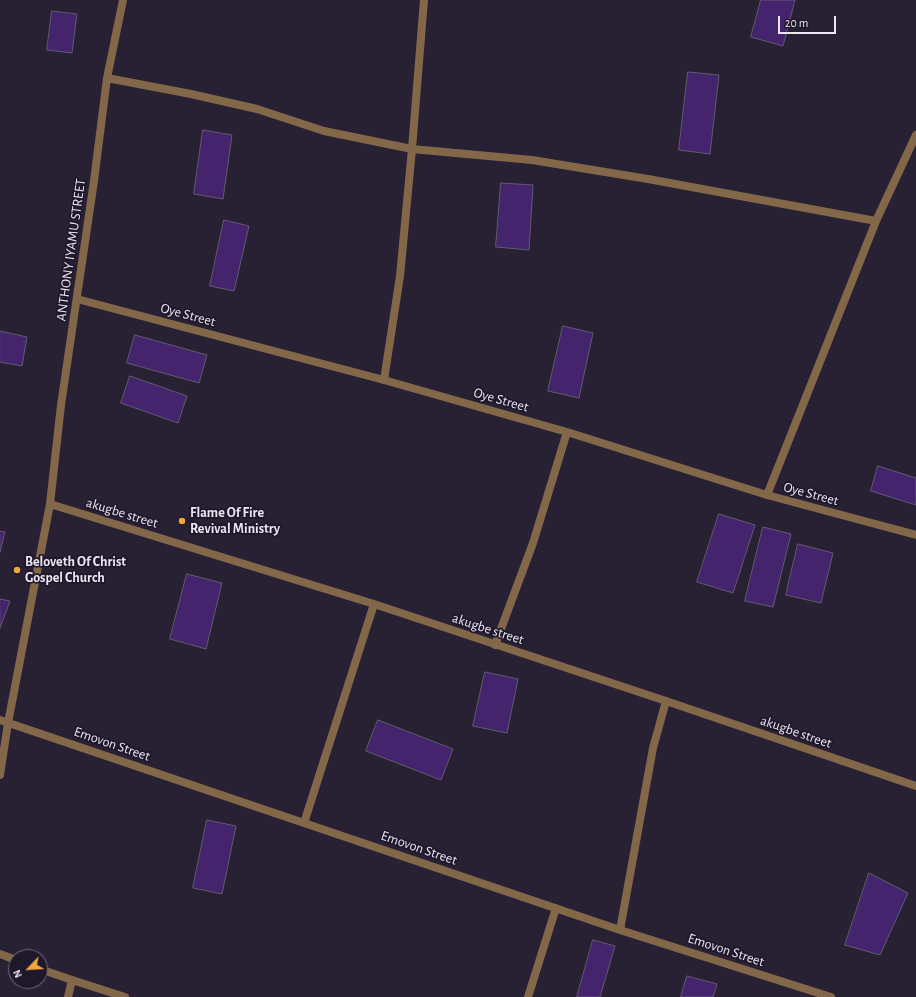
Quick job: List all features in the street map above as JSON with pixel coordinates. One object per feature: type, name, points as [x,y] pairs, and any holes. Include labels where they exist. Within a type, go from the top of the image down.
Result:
[{"type":"street","name":"ANTHONY IYAMU STREET","points":[[50,504],[62,405],[94,182],[107,78],[123,0]]},
{"type":"street","points":[[384,380],[400,276],[424,0]]},
{"type":"street","points":[[107,78],[191,94],[257,109],[324,131],[412,149],[540,162],[648,179],[876,221]]},
{"type":"street","points":[[767,495],[876,221],[916,135]]},
{"type":"street","name":"Oye Street","points":[[77,299],[384,380],[567,432],[767,495],[916,535]]},
{"type":"street","points":[[496,645],[533,543],[567,432]]},
{"type":"street","points":[[0,775],[8,723],[50,504]]},
{"type":"street","name":"akugbe street","points":[[50,504],[374,604],[916,786]]},
{"type":"street","points":[[304,823],[374,604]]},
{"type":"street","points":[[620,930],[653,748],[666,701]]},
{"type":"street","name":"Emovon Street","points":[[0,720],[620,930],[831,997]]},
{"type":"street","points":[[528,997],[556,908]]},
{"type":"street","points":[[48,972],[125,997]]},
{"type":"street","points":[[68,997],[72,980]]},
{"type":"building","points":[[761,0],[795,0],[783,46],[751,37]]},
{"type":"building","points":[[52,11],[77,14],[72,53],[47,50]]},
{"type":"building","points":[[688,72],[719,75],[710,154],[679,150]]},
{"type":"building","points":[[203,130],[232,135],[223,199],[194,194]]},
{"type":"building","points":[[501,183],[533,185],[529,250],[496,247]]},
{"type":"building","points":[[224,220],[249,226],[234,291],[210,286]]},
{"type":"building","points":[[563,326],[593,333],[579,398],[548,391]]},
{"type":"building","points":[[0,331],[27,337],[22,366],[0,362]]},
{"type":"building","points":[[135,335],[207,355],[199,383],[127,363]]},
{"type":"building","points":[[130,376],[187,396],[178,423],[121,403]]},
{"type":"building","points":[[878,466],[916,478],[916,505],[871,491]]},
{"type":"building","points":[[719,514],[755,525],[733,593],[697,582]]},
{"type":"building","points":[[763,527],[791,534],[773,607],[745,601]]},
{"type":"building","points":[[0,531],[5,532],[0,552]]},
{"type":"building","points":[[798,544],[833,553],[821,603],[786,595]]},
{"type":"building","points":[[187,574],[222,583],[206,649],[170,639]]},
{"type":"building","points":[[0,599],[10,601],[0,628]]},
{"type":"building","points":[[485,672],[518,679],[507,733],[473,726]]},
{"type":"building","points":[[378,720],[453,749],[441,780],[366,751]]},
{"type":"building","points":[[207,820],[236,826],[222,894],[193,888]]},
{"type":"building","points":[[869,873],[908,893],[880,955],[845,945]]},
{"type":"building","points":[[593,940],[615,946],[600,997],[577,997]]},
{"type":"building","points":[[687,976],[717,984],[713,997],[681,997]]},
{"type":"place","name":"Flame Of Fire Revival Ministry","points":[[182,521]]},
{"type":"place","name":"Beloveth Of Christ Gospel Church","points":[[17,570]]}]
